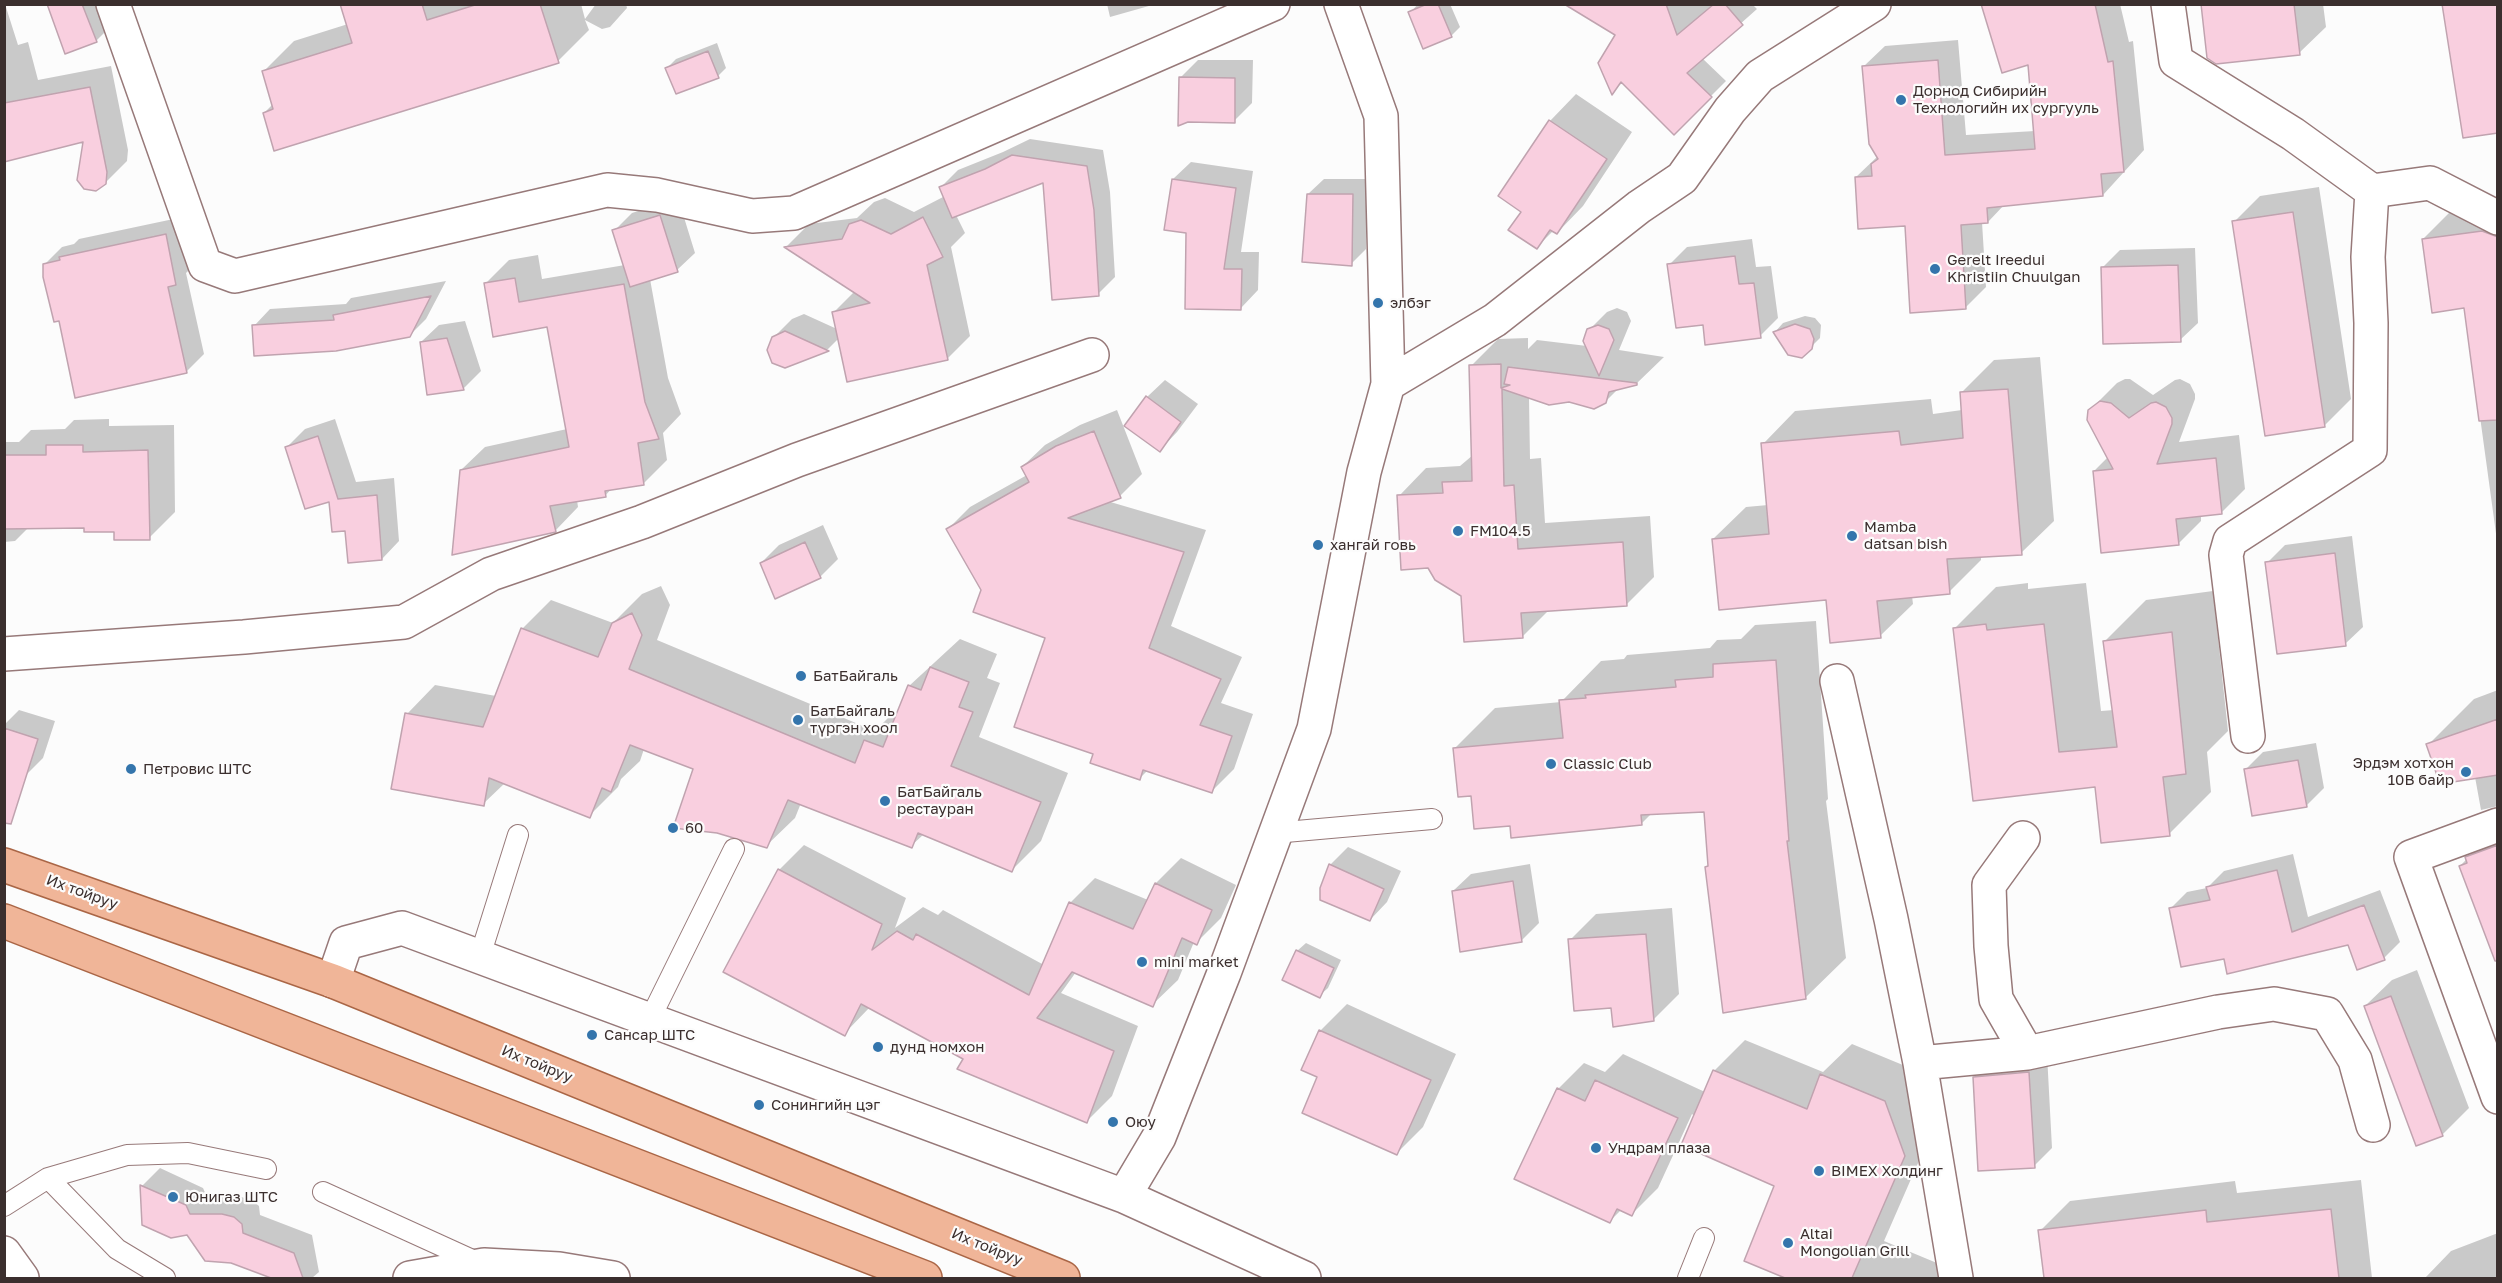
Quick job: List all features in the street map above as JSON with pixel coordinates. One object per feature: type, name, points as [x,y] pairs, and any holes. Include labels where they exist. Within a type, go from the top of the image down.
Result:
[{"type":"main road","name":"Их тойруу","points":[[4,865],[333,981],[1063,1278]]},
{"type":"main road","points":[[13,931],[925,1278]]},
{"type":"street","points":[[113,4],[205,265],[235,276],[607,190],[657,195],[752,216],[794,213],[1274,4]]},
{"type":"street","points":[[1124,1196],[1159,1137],[1224,974],[1314,729],[1364,472],[1388,384],[1381,116],[1341,4]]},
{"type":"street","points":[[1388,384],[1495,320],[1639,207],[1682,178],[1730,110],[1760,76],[1875,4]]},
{"type":"street","points":[[2168,4],[2176,61],[2293,134],[2372,191],[2430,183],[2498,218]]},
{"type":"street","points":[[2248,736],[2226,555],[2230,541],[2370,450],[2371,323],[2368,257],[2372,191]]},
{"type":"street","points":[[4,654],[244,637],[404,622],[491,574],[642,522],[797,460],[1092,356]]},
{"type":"street","points":[[1837,681],[1891,920],[1920,1063],[1956,1278]]},
{"type":"street","points":[[2495,1082],[2411,857],[2498,825]]},
{"type":"street","points":[[2023,838],[1989,885],[1996,999],[2027,1053]]},
{"type":"street","points":[[333,981],[346,943],[402,927],[1124,1196],[1304,1278]]},
{"type":"street","points":[[1920,1063],[2027,1053],[2218,1012],[2274,1004],[2326,1014],[2355,1060],[2373,1125]]},
{"type":"street","points":[[4,1253],[22,1278]]},
{"type":"street","points":[[410,1278],[484,1265],[559,1269],[614,1278]]},
{"type":"lane","points":[[1274,833],[1432,819]]},
{"type":"lane","points":[[480,956],[518,835]]},
{"type":"lane","points":[[650,1019],[734,849]]},
{"type":"lane","points":[[4,1206],[48,1178],[127,1155],[188,1153],[266,1170]]},
{"type":"lane","points":[[48,1178],[117,1249],[165,1278]]},
{"type":"lane","points":[[323,1192],[484,1265]]},
{"type":"lane","points":[[1688,1278],[1704,1238]]},
{"type":"building","points":[[47,4],[82,4],[97,42],[65,54]]},
{"type":"building","points":[[340,4],[422,4],[427,20],[478,4],[540,4],[559,63],[274,151],[263,113],[273,109],[262,71],[352,43]]},
{"type":"building","points":[[1427,4],[1438,4],[1452,37],[1423,49],[1408,12]]},
{"type":"building","points":[[1564,4],[1666,4],[1677,35],[1714,4],[1725,4],[1743,25],[1687,73],[1712,97],[1674,135],[1621,82],[1612,95],[1598,63],[1615,35]]},
{"type":"building","points":[[1981,4],[2095,4],[2108,62],[2113,61],[2124,172],[2101,174],[2103,196],[1987,208],[1988,223],[1961,225],[1966,309],[1910,313],[1905,226],[1858,229],[1855,177],[1872,176],[1871,164],[1878,159],[1869,144],[1862,66],[1938,60],[1945,155],[2035,149],[2028,65],[2002,73]]},
{"type":"building","points":[[2201,4],[2294,4],[2300,55],[2216,64],[2207,58]]},
{"type":"building","points":[[2442,4],[2498,4],[2498,133],[2463,138]]},
{"type":"building","points":[[708,51],[719,78],[676,94],[665,68]]},
{"type":"building","points":[[1179,77],[1235,78],[1235,123],[1188,122],[1178,126]]},
{"type":"building","points":[[90,87],[107,172],[106,184],[96,191],[84,189],[77,180],[83,142],[4,162],[4,103]]},
{"type":"building","points":[[1549,120],[1607,159],[1557,234],[1550,230],[1537,249],[1508,230],[1521,212],[1498,196]]},
{"type":"building","points":[[1012,155],[1087,166],[1094,210],[1099,296],[1052,300],[1043,183],[952,218],[939,187],[985,169]]},
{"type":"building","points":[[1172,179],[1236,188],[1224,269],[1242,269],[1241,310],[1185,309],[1186,233],[1164,230]]},
{"type":"building","points":[[1307,194],[1353,194],[1352,266],[1302,262]]},
{"type":"building","points":[[2293,212],[2325,427],[2265,436],[2232,221]]},
{"type":"building","points":[[660,215],[678,272],[630,287],[612,230]]},
{"type":"building","points":[[923,217],[943,257],[927,265],[948,360],[847,382],[832,312],[870,303],[784,247],[842,239],[849,224],[861,220],[891,234]]},
{"type":"building","points":[[2482,231],[2498,237],[2498,420],[2479,421],[2464,308],[2432,313],[2422,239]]},
{"type":"building","points":[[166,234],[176,285],[168,287],[187,373],[75,398],[59,321],[54,322],[43,277],[43,264],[60,260],[59,257]]},
{"type":"building","points":[[1735,256],[1739,284],[1754,283],[1761,338],[1705,345],[1703,325],[1676,328],[1667,264]]},
{"type":"building","points":[[2178,265],[2181,342],[2103,344],[2101,267]]},
{"type":"building","points":[[515,278],[519,302],[624,284],[645,402],[659,439],[638,443],[644,485],[605,491],[606,497],[550,506],[556,532],[452,555],[460,470],[569,447],[547,327],[493,337],[484,283]]},
{"type":"building","points":[[431,296],[410,337],[336,351],[254,356],[252,325],[334,320],[333,315]]},
{"type":"building","points":[[1795,324],[1810,329],[1814,339],[1812,349],[1802,358],[1788,355],[1773,332]]},
{"type":"building","points":[[1598,325],[1609,329],[1614,340],[1599,376],[1583,341],[1587,329]]},
{"type":"building","points":[[785,331],[829,351],[785,368],[772,363],[767,350],[772,337]]},
{"type":"building","points":[[447,338],[464,390],[427,395],[420,342]]},
{"type":"building","points":[[1501,364],[1501,388],[1510,385],[1504,384],[1508,367],[1637,383],[1637,385],[1609,392],[1606,403],[1594,409],[1569,402],[1549,405],[1502,389],[1504,486],[1514,485],[1518,549],[1623,542],[1627,606],[1521,613],[1523,638],[1464,642],[1461,596],[1435,580],[1428,568],[1401,570],[1397,495],[1443,493],[1442,482],[1472,481],[1469,365]]},
{"type":"building","name":"Mamba datsan bish","points":[[2008,389],[2022,555],[1947,559],[1950,594],[1877,601],[1881,638],[1830,643],[1826,600],[1719,610],[1712,539],[1769,534],[1761,443],[1899,431],[1901,445],[1963,438],[1960,392]]},
{"type":"building","points":[[1146,396],[1181,422],[1160,452],[1124,426]]},
{"type":"building","points":[[2100,401],[2111,403],[2129,418],[2151,403],[2156,402],[2166,407],[2172,418],[2172,424],[2157,464],[2216,458],[2222,514],[2176,519],[2179,545],[2101,553],[2093,471],[2113,469],[2087,420],[2088,410]]},
{"type":"building","points":[[1094,431],[1121,498],[1068,518],[1184,552],[1149,648],[1221,679],[1200,725],[1232,736],[1212,793],[1143,770],[1140,780],[1090,763],[1093,754],[1014,727],[1045,638],[973,612],[981,590],[946,529],[1029,482],[1021,467],[1056,446]]},
{"type":"building","points":[[318,436],[338,499],[377,495],[382,560],[348,563],[345,531],[332,532],[329,502],[305,509],[285,447]]},
{"type":"building","points":[[46,445],[83,445],[83,452],[148,450],[150,540],[114,540],[114,532],[84,532],[84,528],[4,529],[4,455],[46,455]]},
{"type":"building","points":[[805,542],[821,578],[775,599],[760,563]]},
{"type":"building","points":[[2335,553],[2346,646],[2277,654],[2265,562]]},
{"type":"building","points":[[632,613],[642,635],[629,669],[855,763],[864,740],[883,747],[908,685],[921,690],[930,667],[969,682],[959,707],[973,712],[951,766],[1041,802],[1012,872],[918,833],[912,848],[788,800],[767,848],[717,833],[673,828],[693,769],[630,745],[611,792],[602,788],[590,818],[489,778],[484,806],[391,789],[405,713],[483,727],[521,628],[598,657],[612,623]]},
{"type":"building","points":[[1986,624],[1987,630],[2044,624],[2059,752],[2117,747],[2103,641],[2172,632],[2186,774],[2163,777],[2170,836],[2101,843],[2095,787],[1973,801],[1953,628]]},
{"type":"building","points":[[1776,660],[1789,841],[1787,841],[1806,999],[1723,1013],[1705,867],[1708,866],[1704,812],[1641,815],[1642,825],[1511,838],[1510,826],[1474,829],[1471,796],[1458,797],[1453,748],[1563,738],[1559,700],[1586,698],[1585,695],[1676,687],[1675,680],[1713,677],[1713,664]]},
{"type":"building","name":"Эрдэм хотхон 10В байр","points":[[2498,719],[2498,775],[2440,784],[2426,744]]},
{"type":"building","points":[[4,728],[38,739],[11,824],[4,823]]},
{"type":"building","points":[[2298,760],[2307,807],[2252,816],[2244,769]]},
{"type":"building","points":[[2498,845],[2498,961],[2495,961],[2459,866],[2467,863],[2465,857]]},
{"type":"building","points":[[1329,864],[1384,889],[1370,921],[1320,900],[1320,888]]},
{"type":"building","points":[[778,869],[882,924],[872,950],[897,931],[913,940],[916,934],[1029,995],[1069,902],[1133,929],[1155,883],[1212,910],[1197,945],[1182,938],[1153,1007],[1072,972],[1037,1018],[1114,1051],[1087,1123],[957,1069],[963,1059],[861,1004],[845,1036],[723,972]]},
{"type":"building","points":[[2277,870],[2292,932],[2364,905],[2385,960],[2357,970],[2348,945],[2227,974],[2224,959],[2181,967],[2169,908],[2210,900],[2206,887]]},
{"type":"building","points":[[1513,881],[1522,942],[1460,952],[1452,891]]},
{"type":"building","points":[[1646,934],[1654,1021],[1613,1027],[1611,1008],[1574,1011],[1568,939]]},
{"type":"building","points":[[1296,950],[1334,968],[1320,998],[1282,980]]},
{"type":"building","points":[[2391,996],[2443,1136],[2416,1146],[2364,1006]]},
{"type":"building","points":[[1319,1030],[1431,1080],[1397,1155],[1302,1113],[1317,1077],[1301,1070]]},
{"type":"building","name":"BIMEX Холдинг","points":[[1713,1070],[1807,1109],[1820,1074],[1885,1101],[1905,1156],[1852,1278],[1785,1278],[1744,1261],[1774,1186],[1681,1145]]},
{"type":"building","points":[[2029,1072],[2035,1168],[1978,1171],[1973,1077]]},
{"type":"building","name":"Ундрам плаза","points":[[1595,1080],[1678,1118],[1632,1216],[1617,1209],[1610,1223],[1514,1179],[1557,1088],[1585,1101]]},
{"type":"building","points":[[140,1185],[186,1205],[190,1214],[222,1214],[234,1217],[242,1224],[243,1233],[294,1253],[303,1278],[271,1278],[231,1263],[205,1261],[187,1235],[171,1238],[142,1225]]},
{"type":"building","points":[[2331,1209],[2339,1278],[2044,1278],[2038,1230],[2206,1210],[2207,1222]]},
{"type":"place","name":"Дорнод Сибирийн Технологийн их сургууль","points":[[1901,100]]},
{"type":"place","name":"Gerelt Ireedui Khristiin Chuulgan","points":[[1935,269]]},
{"type":"place","name":"элбэг","points":[[1378,303]]},
{"type":"place","name":"FM104.5","points":[[1458,531]]},
{"type":"place","name":"Mamba datsan bish","points":[[1852,536]]},
{"type":"place","name":"хангай говь","points":[[1318,545]]},
{"type":"place","name":"БатБайгаль","points":[[801,676]]},
{"type":"place","name":"БатБайгаль түргэн хоол","points":[[798,720]]},
{"type":"place","name":"Classic Club","points":[[1551,764]]},
{"type":"place","name":"Петровис ШТС","points":[[131,769]]},
{"type":"place","name":"Эрдэм хотхон 10В байр","points":[[2466,772]]},
{"type":"place","name":"БатБайгаль рестауран","points":[[885,801]]},
{"type":"place","name":"60","points":[[673,828]]},
{"type":"place","name":"mini market","points":[[1142,962]]},
{"type":"place","name":"Сансар ШТС","points":[[592,1035]]},
{"type":"place","name":"дунд номхон","points":[[878,1047]]},
{"type":"place","name":"Сонингийн цэг","points":[[759,1105]]},
{"type":"place","name":"Оюу","points":[[1113,1122]]},
{"type":"place","name":"Ундрам плаза","points":[[1596,1148]]},
{"type":"place","name":"BIMEX Холдинг","points":[[1819,1171]]},
{"type":"place","name":"Юнигаз ШТС","points":[[173,1197]]},
{"type":"place","name":"Altai Mongolian Grill","points":[[1788,1243]]}]
